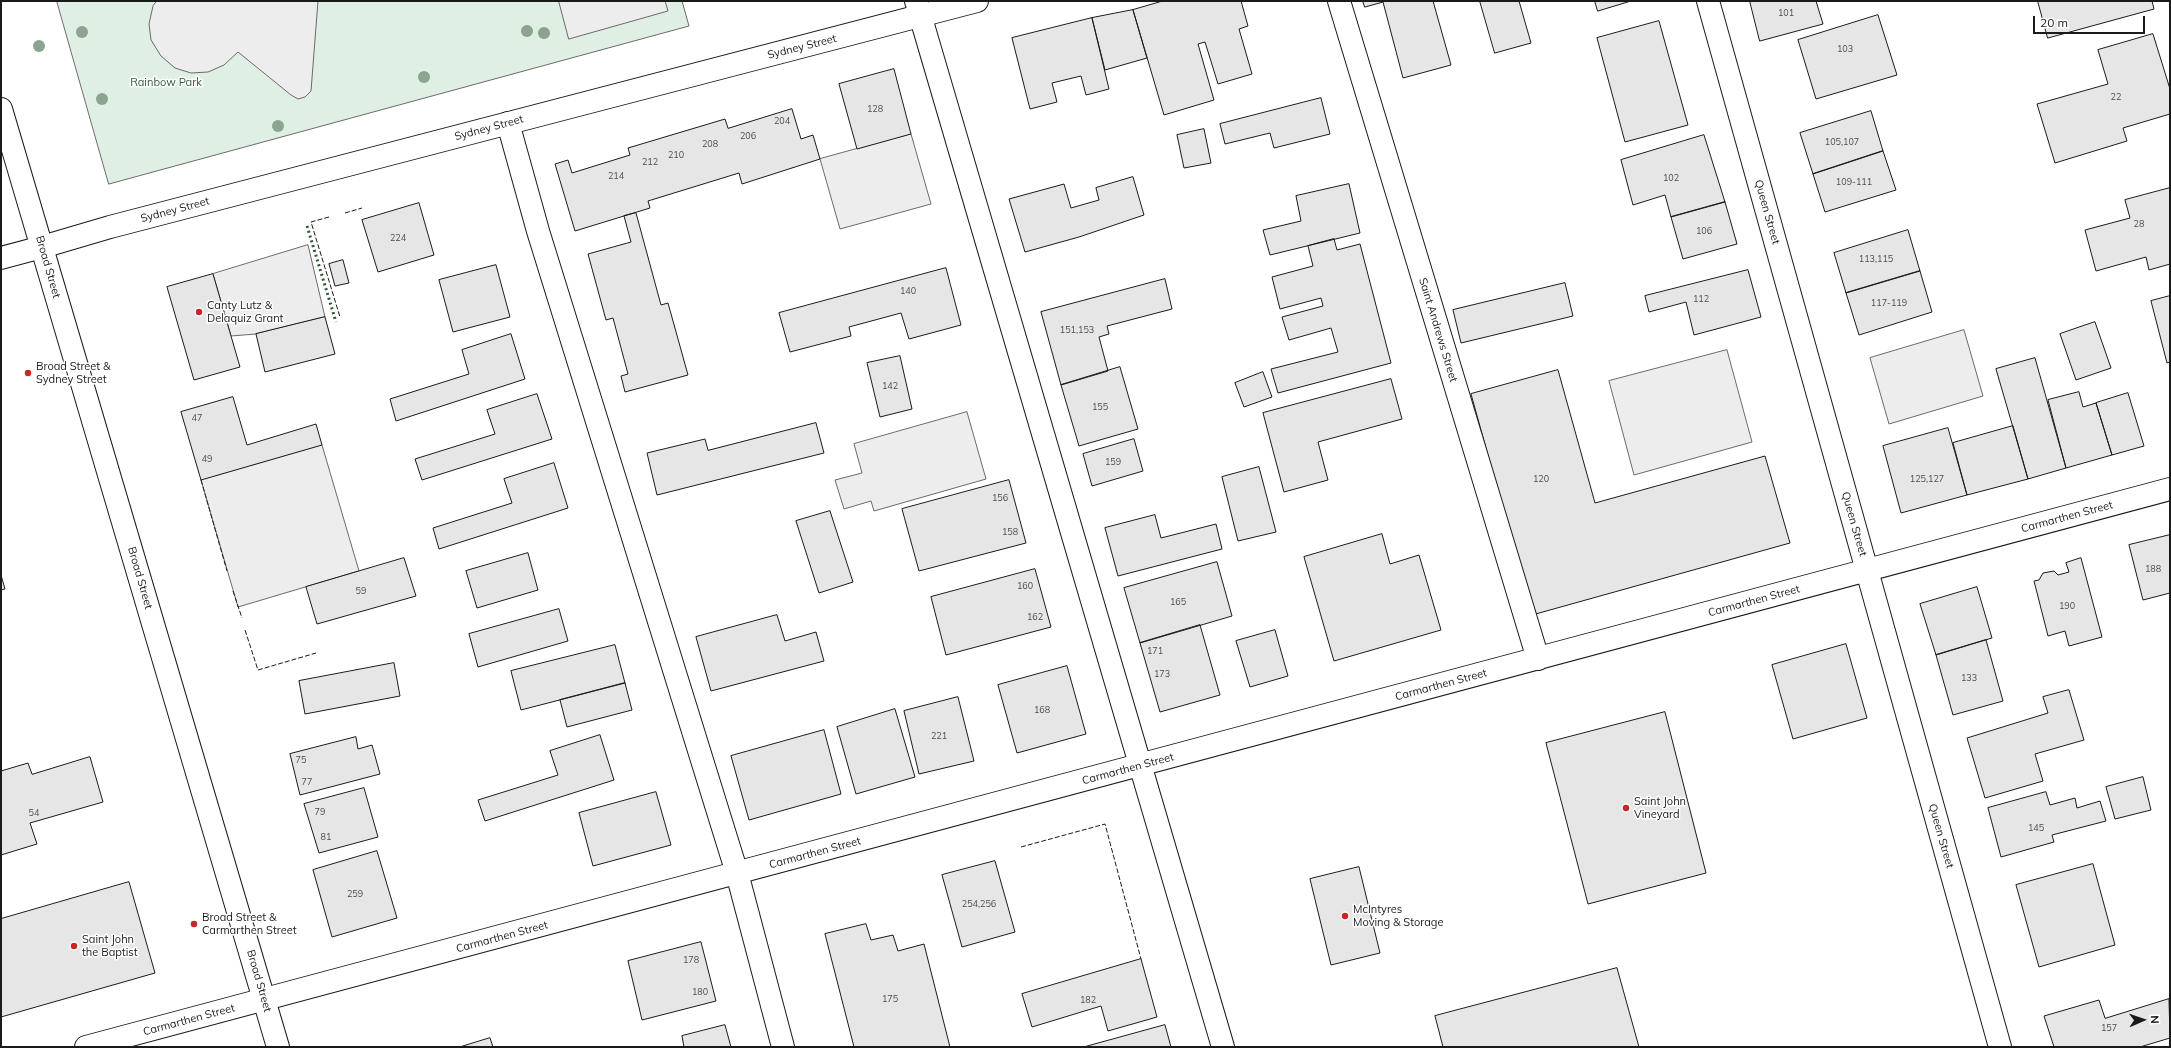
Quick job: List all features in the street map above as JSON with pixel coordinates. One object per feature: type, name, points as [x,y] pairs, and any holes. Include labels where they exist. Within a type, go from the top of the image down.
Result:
[{"type":"street","name":"Sydney Street","points":[[1,258],[110,227],[508,123],[919,9],[977,1]]},
{"type":"street","name":"Saint Andrews Street","points":[[1339,1],[1538,659]]},
{"type":"street","name":"Queen Street","points":[[1708,1],[2000,1047]]},
{"type":"street","points":[[919,9],[1223,1047]]},
{"type":"street","name":"Broad Street","points":[[1,109],[278,1047]]},
{"type":"street","points":[[508,123],[540,238],[737,874],[783,1047]]},
{"type":"street","name":"Carmarthen Street","points":[[86,1047],[2170,490]]},
{"type":"green space","name":"Rainbow Park","points":[[57,1],[682,1],[689,26],[109,184]]},
{"type":"shaded area","points":[[157,1],[318,1],[311,91],[305,97],[298,99],[238,52],[224,65],[208,72],[191,73],[175,68],[161,56],[151,40],[149,24],[153,6]]},
{"type":"shaded area","points":[[559,1],[665,1],[668,11],[569,39]]},
{"type":"shaded area","points":[[911,134],[931,204],[840,229],[820,159]]},
{"type":"shaded area","points":[[308,245],[325,317],[256,334],[231,336],[213,274]]},
{"type":"shaded area","points":[[1964,330],[1983,396],[1889,424],[1870,358]]},
{"type":"shaded area","points":[[1727,350],[1752,442],[1634,475],[1609,381]]},
{"type":"shaded area","points":[[967,412],[986,479],[874,511],[871,501],[844,509],[835,480],[862,473],[854,444]]},
{"type":"shaded area","points":[[322,445],[359,571],[238,607],[201,480]]},
{"type":"building","points":[[1163,1],[1241,1],[1248,26],[1239,29],[1252,74],[1218,84],[1205,42],[1198,44],[1214,100],[1164,115],[1133,10]]},
{"type":"building","points":[[1363,1],[1433,1],[1451,65],[1403,78],[1383,2],[1365,7]]},
{"type":"building","points":[[1480,1],[1519,1],[1531,43],[1495,53]]},
{"type":"building","points":[[1595,1],[1631,1],[1598,11]]},
{"type":"building","points":[[1750,1],[1816,1],[1823,24],[1760,41]]},
{"type":"building","points":[[2038,1],[2152,1],[2154,9],[2048,38]]},
{"type":"building","points":[[1133,10],[1147,58],[1105,70],[1092,18]]},
{"type":"building","points":[[1878,15],[1897,75],[1816,99],[1798,40]]},
{"type":"building","points":[[1092,18],[1109,89],[1086,95],[1081,76],[1052,83],[1057,102],[1030,109],[1012,38]]},
{"type":"building","points":[[1659,21],[1688,125],[1625,142],[1597,38]]},
{"type":"building","points":[[2153,34],[2170,89],[2170,114],[2123,128],[2127,141],[2055,163],[2037,104],[2108,84],[2098,50]]},
{"type":"building","points":[[894,69],[911,134],[857,149],[839,84]]},
{"type":"building","points":[[1321,98],[1330,134],[1274,148],[1270,133],[1225,144],[1220,124]]},
{"type":"building","points":[[792,109],[801,139],[813,135],[820,159],[742,184],[739,173],[648,201],[650,208],[575,231],[555,164],[568,160],[572,173],[630,155],[628,148],[725,119],[728,128]]},
{"type":"building","points":[[1871,111],[1883,151],[1813,174],[1800,133]]},
{"type":"building","points":[[1204,129],[1211,163],[1184,168],[1177,135]]},
{"type":"building","points":[[1704,135],[1725,202],[1671,217],[1665,195],[1633,205],[1621,160]]},
{"type":"building","points":[[1883,151],[1896,190],[1825,212],[1813,174]]},
{"type":"building","points":[[1133,177],[1144,215],[1079,237],[1025,252],[1009,199],[1064,184],[1071,208],[1099,200],[1096,188]]},
{"type":"building","points":[[1349,184],[1360,233],[1270,255],[1263,230],[1301,221],[1296,196]]},
{"type":"building","points":[[2170,188],[2170,264],[2149,270],[2146,257],[2096,271],[2085,230],[2130,218],[2125,200]]},
{"type":"building","points":[[1725,202],[1737,244],[1683,259],[1671,217]]},
{"type":"building","points":[[419,203],[434,255],[378,272],[362,220]]},
{"type":"building","points":[[636,213],[661,305],[668,303],[688,375],[625,392],[621,376],[628,374],[613,318],[606,320],[588,254],[631,242],[624,216]]},
{"type":"building","points":[[1908,230],[1920,271],[1846,293],[1834,253]]},
{"type":"building","points":[[1334,239],[1337,250],[1360,244],[1391,363],[1278,393],[1271,369],[1338,352],[1331,328],[1289,340],[1282,317],[1323,306],[1321,298],[1280,309],[1272,277],[1313,266],[1308,246]]},
{"type":"building","points":[[343,260],[349,283],[335,286],[329,264]]},
{"type":"building","points":[[496,265],[510,317],[453,332],[439,280]]},
{"type":"building","points":[[946,268],[961,325],[909,339],[901,313],[849,327],[851,336],[790,352],[779,313]]},
{"type":"building","points":[[1748,270],[1761,317],[1694,335],[1686,302],[1649,312],[1645,296]]},
{"type":"building","points":[[1920,271],[1932,312],[1859,335],[1846,293]]},
{"type":"building","name":"Canty Lutz & Delaquiz Grant","points":[[213,274],[240,367],[194,380],[167,287]]},
{"type":"building","points":[[1165,279],[1172,309],[1107,326],[1109,334],[1099,337],[1108,371],[1061,385],[1041,312]]},
{"type":"building","points":[[1565,283],[1573,316],[1461,343],[1453,310]]},
{"type":"building","points":[[2170,296],[2170,362],[2167,363],[2151,301]]},
{"type":"building","points":[[325,317],[335,354],[265,372],[256,334]]},
{"type":"building","points":[[2095,322],[2111,368],[2076,380],[2060,334]]},
{"type":"building","points":[[511,334],[525,379],[396,421],[390,399],[469,374],[462,350]]},
{"type":"building","points":[[900,356],[912,409],[880,417],[867,363]]},
{"type":"building","points":[[2035,358],[2066,468],[2028,479],[1996,369]]},
{"type":"building","points":[[1120,367],[1138,429],[1079,446],[1061,385]]},
{"type":"building","points":[[1558,370],[1595,503],[1765,456],[1790,543],[1532,615],[1471,394]]},
{"type":"building","points":[[1263,372],[1272,397],[1244,407],[1235,383]]},
{"type":"building","points":[[1391,379],[1402,419],[1318,442],[1328,480],[1284,492],[1263,413]]},
{"type":"building","points":[[2079,392],[2083,407],[2096,403],[2112,455],[2066,468],[2048,400]]},
{"type":"building","points":[[2128,393],[2144,446],[2112,455],[2096,403]]},
{"type":"building","points":[[537,394],[552,439],[422,480],[415,459],[495,434],[487,410]]},
{"type":"building","points":[[233,397],[247,445],[316,424],[322,445],[201,480],[181,412]]},
{"type":"building","points":[[816,423],[824,453],[657,495],[647,453],[705,439],[708,450]]},
{"type":"building","points":[[2013,426],[2028,479],[1967,495],[1953,443]]},
{"type":"building","points":[[1948,428],[1967,495],[1901,513],[1883,446]]},
{"type":"building","points":[[1134,439],[1143,471],[1092,486],[1083,454]]},
{"type":"building","points":[[554,463],[568,508],[439,549],[433,528],[512,503],[504,479]]},
{"type":"building","points":[[1259,467],[1276,532],[1238,541],[1222,477]]},
{"type":"building","points":[[1009,480],[1026,543],[919,571],[902,509]]},
{"type":"building","points":[[830,511],[853,582],[819,593],[796,521]]},
{"type":"building","points":[[1155,515],[1161,538],[1216,524],[1222,549],[1118,576],[1105,528]]},
{"type":"building","points":[[1382,534],[1390,564],[1419,555],[1441,630],[1334,661],[1304,557]]},
{"type":"building","points":[[2170,535],[2170,593],[2143,600],[2129,545]]},
{"type":"building","points":[[528,553],[538,590],[477,608],[466,571]]},
{"type":"building","points":[[404,558],[416,596],[317,624],[306,587]]},
{"type":"building","points":[[2081,558],[2102,637],[2069,646],[2065,631],[2048,636],[2034,581],[2039,580],[2043,573],[2054,571],[2058,575],[2069,572],[2066,563]]},
{"type":"building","points":[[1217,562],[1232,616],[1140,643],[1124,588]]},
{"type":"building","points":[[1035,569],[1051,627],[946,655],[931,597]]},
{"type":"building","points":[[1,575],[5,589],[1,590]]},
{"type":"building","points":[[1977,587],[1992,638],[1936,655],[1920,604]]},
{"type":"building","points":[[559,609],[568,641],[478,667],[469,634]]},
{"type":"building","points":[[777,615],[785,641],[816,632],[824,661],[711,691],[696,637]]},
{"type":"building","points":[[1200,625],[1220,695],[1160,712],[1140,643]]},
{"type":"building","points":[[1275,630],[1288,676],[1250,687],[1236,641]]},
{"type":"building","points":[[1986,640],[2003,701],[1953,715],[1936,655]]},
{"type":"building","points":[[1846,644],[1867,718],[1793,739],[1772,665]]},
{"type":"building","points":[[615,645],[625,683],[521,710],[511,671]]},
{"type":"building","points":[[394,663],[400,696],[305,714],[299,681]]},
{"type":"building","points":[[1067,666],[1086,734],[1017,753],[998,685]]},
{"type":"building","points":[[625,683],[632,710],[567,727],[560,700]]},
{"type":"building","points":[[2069,690],[2084,740],[2035,754],[2043,781],[1985,798],[1967,738],[2048,713],[2043,697]]},
{"type":"building","points":[[958,697],[974,761],[919,774],[904,711]]},
{"type":"building","points":[[895,709],[915,777],[856,794],[837,727]]},
{"type":"building","name":"Saint John Vineyard","points":[[1665,712],[1706,873],[1588,904],[1546,743]]},
{"type":"building","points":[[824,730],[841,794],[749,820],[731,756]]},
{"type":"building","points":[[600,735],[614,780],[485,821],[478,800],[558,775],[550,751]]},
{"type":"building","points":[[356,737],[358,749],[372,745],[380,774],[300,795],[290,754]]},
{"type":"building","points":[[90,757],[103,802],[30,823],[37,844],[1,855],[1,771],[28,763],[32,774]]},
{"type":"building","points":[[2143,777],[2151,810],[2115,819],[2106,787]]},
{"type":"building","points":[[364,788],[378,837],[319,853],[304,804]]},
{"type":"building","points":[[656,792],[671,845],[593,866],[579,813]]},
{"type":"building","points":[[2046,792],[2050,805],[2075,798],[2077,808],[2100,801],[2106,821],[2052,835],[2054,842],[2001,857],[1988,808]]},
{"type":"building","points":[[377,851],[397,918],[332,937],[313,870]]},
{"type":"building","points":[[995,861],[1015,932],[962,947],[942,875]]},
{"type":"building","points":[[2093,864],[2115,945],[2039,967],[2016,885]]},
{"type":"building","name":"McIntyres Moving & Storage","points":[[1359,867],[1380,953],[1331,965],[1310,879]]},
{"type":"building","name":"Saint John the Baptist","points":[[129,882],[155,973],[1,1017],[1,919]]},
{"type":"building","points":[[866,924],[871,940],[893,935],[898,951],[924,944],[950,1047],[854,1047],[825,934]]},
{"type":"building","points":[[701,942],[716,1001],[642,1020],[628,961]]},
{"type":"building","points":[[1141,959],[1157,1017],[1108,1031],[1101,1006],[1032,1027],[1022,994]]},
{"type":"building","points":[[1617,968],[1639,1047],[1443,1047],[1435,1016]]},
{"type":"building","points":[[2169,999],[2170,1038],[2140,1047],[2054,1047],[2044,1016],[2099,1000],[2105,1018]]},
{"type":"building","points":[[725,1025],[731,1047],[684,1047],[682,1036]]},
{"type":"building","points":[[1165,1025],[1171,1047],[1084,1047]]},
{"type":"building","points":[[490,1038],[493,1047],[460,1047]]},
{"type":"hedge","points":[[307,226],[336,322]]},
{"type":"fence","points":[[345,213],[362,208]]},
{"type":"fence","points":[[329,217],[311,222],[340,317]]},
{"type":"fence","points":[[201,480],[227,571]]},
{"type":"fence","points":[[233,591],[242,618]]},
{"type":"fence","points":[[245,630],[258,670],[316,653]]},
{"type":"fence","points":[[1021,847],[1105,824],[1141,959]]},
{"type":"place","name":"Canty Lutz & Delaquiz Grant","points":[[199,312]]},
{"type":"place","name":"Broad Street & Sydney Street","points":[[28,373]]},
{"type":"place","name":"Saint John Vineyard","points":[[1626,808]]},
{"type":"place","name":"McIntyres Moving & Storage","points":[[1345,916]]},
{"type":"place","name":"Broad Street & Carmarthen Street","points":[[194,924]]},
{"type":"place","name":"Saint John the Baptist","points":[[74,946]]}]
